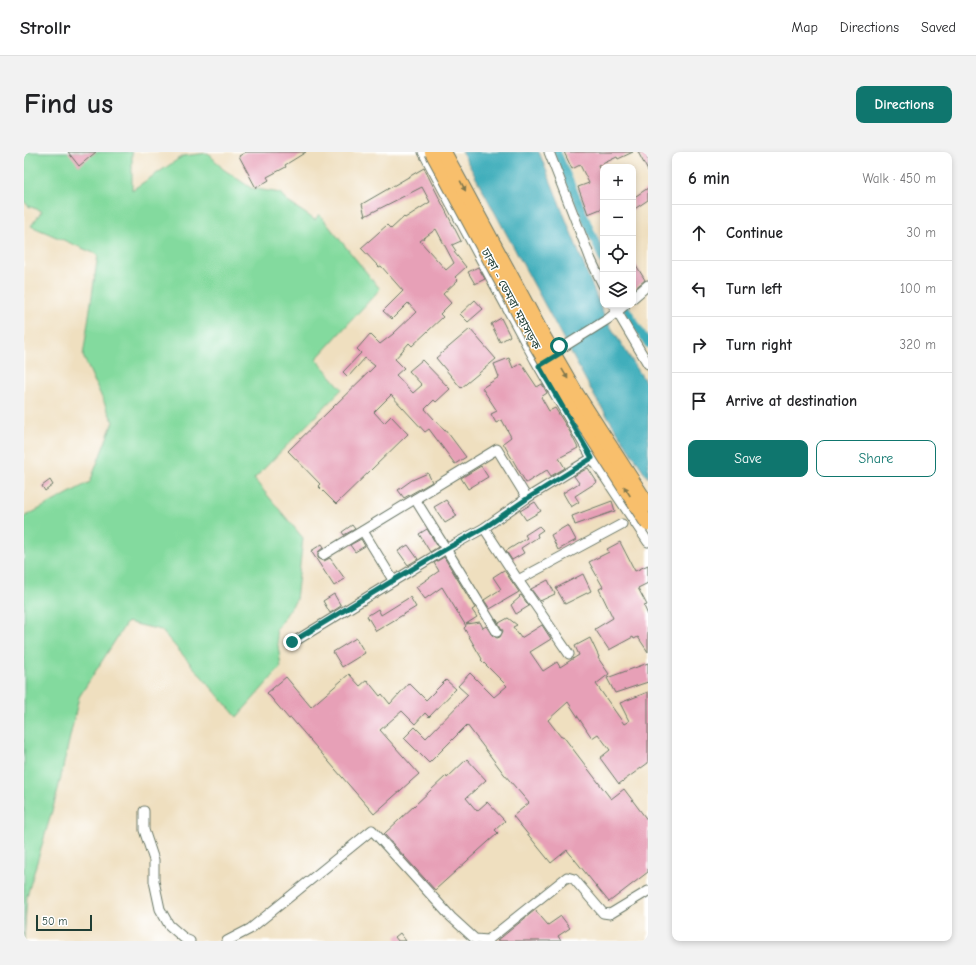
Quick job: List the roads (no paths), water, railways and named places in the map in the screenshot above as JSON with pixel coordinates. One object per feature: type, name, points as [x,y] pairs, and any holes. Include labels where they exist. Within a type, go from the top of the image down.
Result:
[{"type":"main road","name":"ঢাকা - ডেমরা মহাসড়ক","points":[[432,152],[536,345],[568,399],[648,524]]},
{"type":"main road","name":"ঢাকা - ডেমরা মহাসড়ক","points":[[444,152],[545,339],[576,393],[648,505]]},
{"type":"street","points":[[423,152],[537,363],[592,458],[648,542]]},
{"type":"street","points":[[549,152],[591,260],[600,279]]},
{"type":"street","points":[[636,295],[648,285]]},
{"type":"street","points":[[537,363],[559,346],[563,347],[608,318],[614,309],[648,364]]},
{"type":"street","points":[[323,555],[497,449],[528,498]]},
{"type":"street","points":[[292,642],[446,549],[484,528],[528,498],[592,458]]},
{"type":"street","points":[[415,499],[497,632]]},
{"type":"street","points":[[518,580],[622,524]]},
{"type":"street","points":[[484,528],[569,654]]},
{"type":"street","points":[[363,531],[394,580]]},
{"type":"street","points":[[144,811],[144,830],[154,860],[154,881],[160,909],[169,925],[185,939],[190,941]]},
{"type":"street","points":[[227,941],[250,929],[372,830],[451,917],[475,940],[488,940],[567,877],[574,879],[603,913],[610,914],[648,891]]},
{"type":"water","points":[[462,152],[539,152],[600,308],[648,386],[648,478],[596,399]]},
{"type":"waterway","points":[[557,152],[600,253]]},
{"type":"waterway","points":[[627,310],[648,344]]}]
